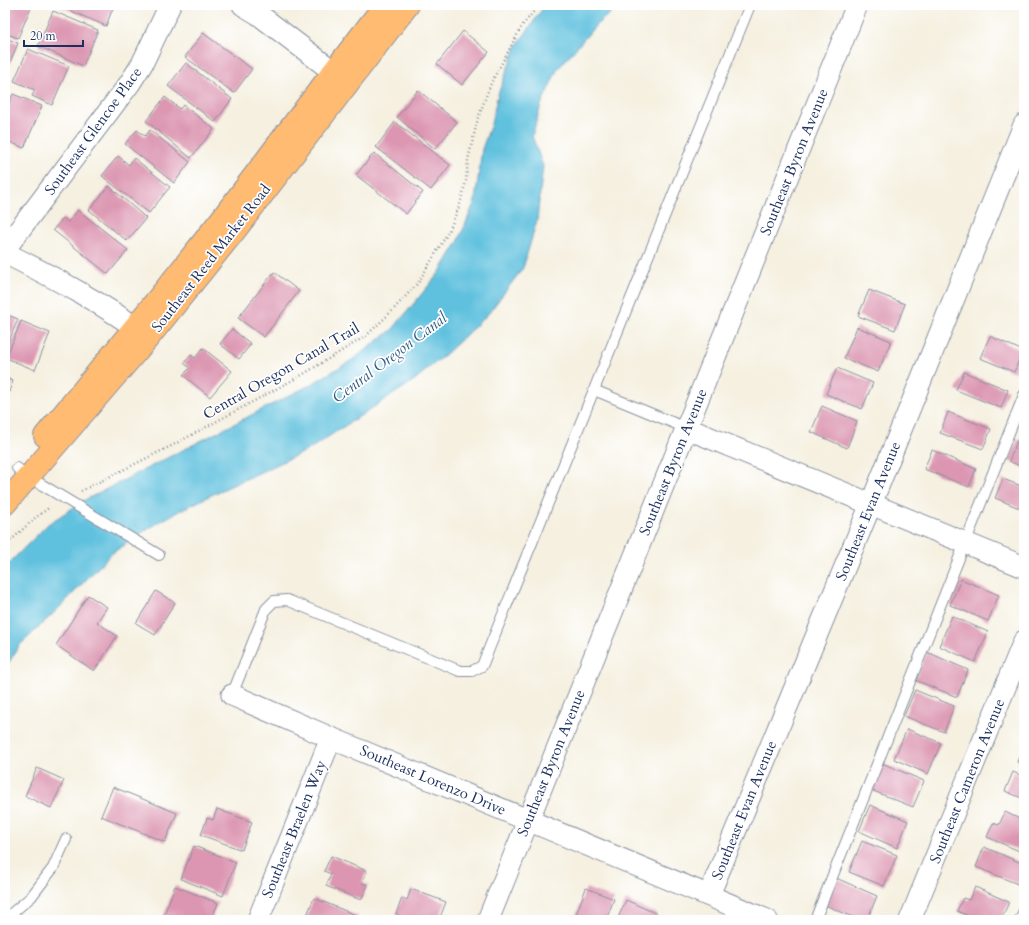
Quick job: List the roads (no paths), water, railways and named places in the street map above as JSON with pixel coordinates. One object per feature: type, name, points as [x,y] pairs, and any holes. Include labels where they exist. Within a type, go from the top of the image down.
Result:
[{"type":"main road","name":"Southeast Reed Market Road","points":[[5,504],[17,476],[142,332],[236,229],[341,77],[385,5]]},
{"type":"main road","name":"Southeast Reed Market Road","points":[[341,77],[408,5]]},
{"type":"street","name":"Southeast Glencoe Place","points":[[5,249],[130,83],[142,64],[170,5]]},
{"type":"street","name":"Southeast Byron Avenue","points":[[488,920],[857,5]]},
{"type":"street","points":[[255,8],[341,77]]},
{"type":"street","name":"Southeast Evan Avenue","points":[[709,895],[871,504],[1024,125]]},
{"type":"street","points":[[5,253],[88,296],[142,332]]},
{"type":"street","points":[[686,428],[1024,567]]},
{"type":"street","name":"Southeast Cameron Avenue","points":[[910,920],[1024,641]]},
{"type":"street","name":"Southeast Lorenzo Drive","points":[[232,695],[331,738],[767,920]]},
{"type":"street","name":"Southeast Braelen Way","points":[[258,920],[331,738]]},
{"type":"lane","points":[[232,695],[266,609],[274,602],[287,600],[460,672],[472,671],[482,666],[750,5]]},
{"type":"lane","points":[[594,390],[686,428]]},
{"type":"lane","points":[[815,920],[1024,395]]},
{"type":"lane","points":[[17,476],[64,498],[159,555]]},
{"type":"lane","points":[[5,919],[31,897],[53,868],[66,839]]},
{"type":"lane","points":[[1020,920],[1024,911]]},
{"type":"water","name":"Central Oregon Canal","points":[[545,5],[620,5],[597,24],[557,70],[541,105],[532,136],[543,166],[537,220],[523,268],[488,314],[447,353],[412,382],[308,450],[170,516],[146,530],[111,554],[61,606],[19,646],[5,669],[5,567],[48,524],[85,500],[310,385],[352,360],[392,330],[439,273],[458,242],[475,201],[482,149],[491,124],[498,94],[516,47]]}]
